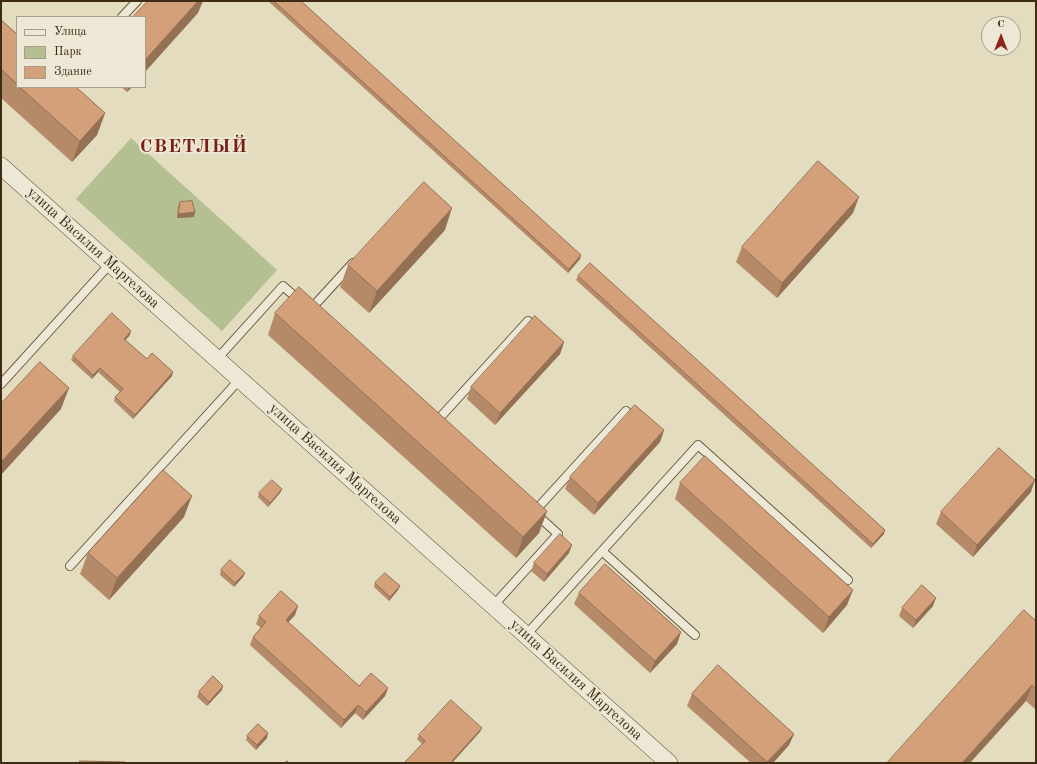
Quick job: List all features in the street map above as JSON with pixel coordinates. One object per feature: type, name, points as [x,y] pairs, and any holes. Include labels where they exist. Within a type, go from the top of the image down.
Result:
[{"type":"street","name":"улица Василия Маргелова","points":[[1,166],[669,763]]},
{"type":"lane","points":[[123,16],[137,1]]},
{"type":"lane","points":[[217,359],[283,286],[313,312],[358,257]]},
{"type":"lane","points":[[1,384],[110,264]]},
{"type":"lane","points":[[435,423],[528,321]]},
{"type":"lane","points":[[70,566],[240,379]]},
{"type":"lane","points":[[493,606],[558,534],[531,510],[626,411]]},
{"type":"lane","points":[[526,635],[698,445],[848,580]]},
{"type":"lane","points":[[602,551],[695,635]]},
{"type":"green space","points":[[131,138],[277,270],[222,331],[76,199]]},
{"type":"building","points":[[148,1],[198,1],[146,59],[146,16],[134,16]]},
{"type":"building","points":[[274,1],[301,1],[581,255],[569,269]]},
{"type":"building","points":[[1,20],[16,33],[16,83],[1,69]]},
{"type":"building","points":[[21,88],[77,88],[105,113],[80,141]]},
{"type":"building","points":[[818,161],[859,197],[782,283],[742,247]]},
{"type":"building","points":[[424,182],[452,208],[377,291],[348,265]]},
{"type":"building","points":[[192,201],[195,212],[178,214],[180,202]]},
{"type":"building","points":[[590,263],[885,530],[873,544],[578,276]]},
{"type":"building","points":[[299,287],[547,511],[523,537],[275,313]]},
{"type":"building","points":[[112,313],[131,331],[124,339],[147,359],[152,353],[173,372],[135,415],[115,397],[123,389],[100,368],[93,375],[73,356]]},
{"type":"building","points":[[535,316],[564,342],[500,413],[471,387]]},
{"type":"building","points":[[40,362],[69,388],[1,462],[1,404]]},
{"type":"building","points":[[635,405],[664,430],[598,503],[570,477]]},
{"type":"building","points":[[999,448],[1035,480],[977,545],[941,512]]},
{"type":"building","points":[[705,456],[853,590],[829,617],[680,483]]},
{"type":"building","points":[[163,470],[192,496],[117,578],[88,553]]},
{"type":"building","points":[[272,480],[282,489],[270,503],[259,493]]},
{"type":"building","points":[[560,534],[572,545],[547,574],[534,563]]},
{"type":"building","points":[[230,560],[245,573],[235,583],[221,570]]},
{"type":"building","points":[[605,564],[681,632],[655,661],[579,593]]},
{"type":"building","points":[[385,573],[400,586],[390,597],[375,583]]},
{"type":"building","points":[[922,585],[936,598],[916,620],[902,608]]},
{"type":"building","points":[[281,591],[298,606],[286,620],[359,686],[371,673],[388,688],[366,712],[358,705],[344,720],[253,637],[266,622],[259,616]]},
{"type":"building","points":[[1024,610],[1036,621],[1036,689],[1032,685],[962,763],[887,763]]},
{"type":"building","points":[[718,665],[794,734],[767,762],[692,694]]},
{"type":"building","points":[[213,676],[223,686],[209,702],[199,692]]},
{"type":"building","points":[[451,700],[482,728],[452,761],[455,763],[404,763],[425,741],[419,735]]},
{"type":"building","points":[[258,724],[268,733],[257,745],[247,736]]},
{"type":"building","points":[[80,761],[125,762],[125,763],[80,763]]},
{"type":"district","name":"СВЕТЛЫЙ","points":[[194,147]]}]
